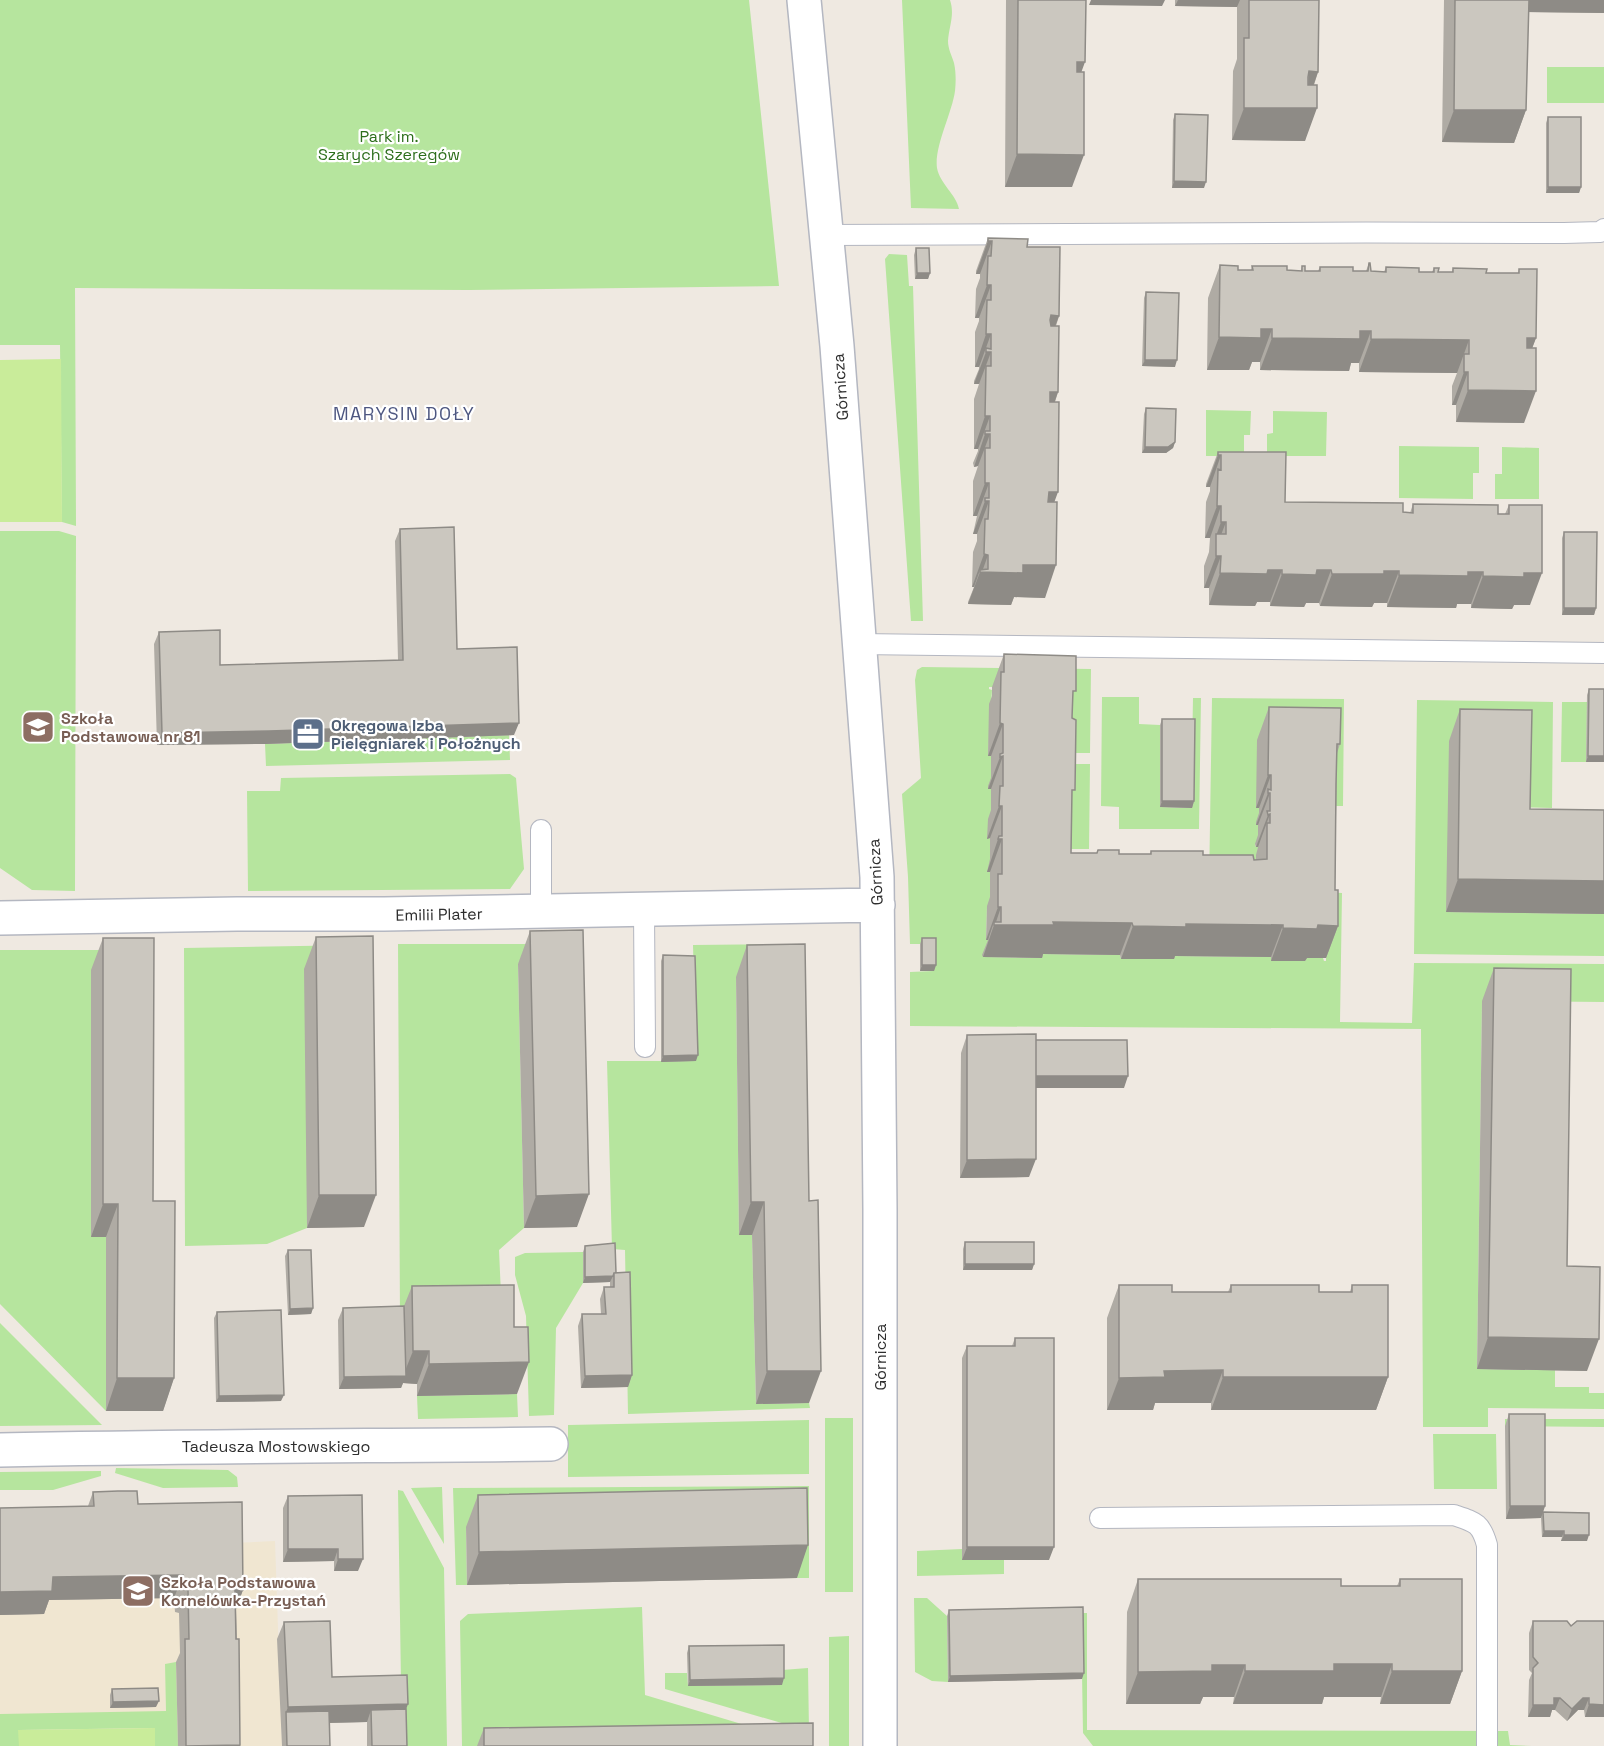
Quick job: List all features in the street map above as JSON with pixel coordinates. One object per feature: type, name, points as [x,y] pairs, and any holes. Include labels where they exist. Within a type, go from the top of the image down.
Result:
[{"type":"street","name":"Górnicza","points":[[804,0],[837,346],[877,877],[880,1209],[880,1746]]},
{"type":"street","name":"Emilii Plater","points":[[0,918],[540,912],[878,905]]},
{"type":"street","name":"Tadeusza Mostowskiego","points":[[0,1450],[197,1446],[250,1448],[551,1444]]},
{"type":"lane","points":[[826,235],[936,232],[1564,233],[1600,232],[1604,229]]},
{"type":"lane","points":[[858,644],[1604,653]]},
{"type":"lane","points":[[540,912],[541,830]]},
{"type":"lane","points":[[644,910],[645,1047]]},
{"type":"lane","points":[[1100,1518],[1454,1515],[1471,1521],[1483,1531],[1487,1545],[1487,1746]]},
{"type":"shaded area","name":"Szkoła Podstawowa Kornelówka-Przystań","points":[[0,1531],[233,1543],[275,1541],[282,1746],[0,1746]]},
{"type":"green space","name":"Park im. Szarych Szeregów","points":[[0,0],[749,0],[779,286],[469,290],[75,288],[76,526],[62,522],[60,345],[0,345]]},
{"type":"green space","points":[[902,0],[950,0],[952,16],[948,44],[956,77],[953,100],[938,150],[937,168],[959,209],[911,208]]},
{"type":"green space","points":[[1547,67],[1604,67],[1604,103],[1547,103]]},
{"type":"green space","points":[[889,254],[907,255],[909,286],[913,286],[923,621],[911,621],[885,259]]},
{"type":"green space","points":[[61,359],[62,522],[0,522],[0,360]]},
{"type":"green space","points":[[1206,410],[1251,411],[1250,435],[1244,435],[1244,456],[1206,456]]},
{"type":"green space","points":[[1273,411],[1327,412],[1326,456],[1267,456],[1267,434],[1273,433]]},
{"type":"green space","points":[[1399,446],[1479,447],[1479,473],[1473,473],[1473,499],[1399,498]]},
{"type":"green space","points":[[1502,447],[1539,448],[1539,499],[1495,499],[1495,474],[1502,474]]},
{"type":"green space","points":[[0,531],[59,531],[76,536],[75,891],[32,890],[0,868]]},
{"type":"green space","points":[[922,667],[1091,669],[1090,753],[1064,753],[1064,688],[989,687],[992,690],[988,756],[991,756],[991,786],[988,787],[991,789],[991,819],[988,838],[990,838],[990,868],[987,872],[990,872],[990,906],[987,907],[986,939],[990,939],[986,957],[1041,958],[1041,954],[1120,955],[1121,959],[1174,959],[1174,956],[1271,957],[1271,961],[1305,961],[1306,958],[1323,958],[1326,961],[1324,892],[1342,893],[1340,1022],[1412,1023],[1414,963],[1604,964],[1604,1002],[1482,1001],[1477,1369],[1555,1370],[1555,1387],[1589,1387],[1589,1393],[1604,1393],[1604,1409],[1488,1408],[1488,1427],[1423,1427],[1421,1029],[910,1026],[910,972],[933,971],[934,944],[910,944],[902,794],[921,778],[915,680],[917,670]]},
{"type":"green space","points":[[1102,697],[1139,697],[1139,724],[1160,725],[1160,807],[1191,808],[1193,698],[1201,698],[1199,829],[1119,829],[1119,807],[1101,806]]},
{"type":"green space","points":[[1212,698],[1344,699],[1343,806],[1325,806],[1325,777],[1256,808],[1259,808],[1259,822],[1256,823],[1258,825],[1258,844],[1255,844],[1258,847],[1255,892],[1209,888]]},
{"type":"green space","points":[[1417,700],[1553,702],[1552,808],[1519,807],[1446,912],[1604,914],[1604,956],[1414,954]]},
{"type":"green space","points":[[1562,702],[1587,702],[1586,762],[1561,762]]},
{"type":"green space","points":[[509,735],[510,760],[266,766],[265,744]]},
{"type":"green space","points":[[1064,764],[1090,764],[1089,849],[1059,849]]},
{"type":"green space","points":[[510,774],[516,778],[524,869],[510,889],[248,891],[247,791],[280,791],[281,778]]},
{"type":"green space","points":[[398,944],[571,944],[518,964],[524,1228],[499,1250],[502,1317],[400,1319]]},
{"type":"green space","points":[[794,944],[736,978],[739,1234],[752,1235],[756,1404],[809,1403],[810,1408],[628,1414],[625,1250],[612,1249],[607,1061],[696,1061],[693,945]]},
{"type":"green space","points":[[361,945],[307,1228],[267,1244],[185,1246],[184,948]]},
{"type":"green space","points":[[0,950],[142,950],[91,971],[91,1236],[106,1237],[106,1411],[0,1304]]},
{"type":"green space","points":[[583,1252],[583,1283],[556,1328],[554,1415],[529,1416],[526,1316],[515,1275],[515,1257],[525,1253]]},
{"type":"green space","points":[[0,1323],[102,1425],[0,1426]]},
{"type":"green space","points":[[517,1394],[518,1417],[418,1419],[417,1396]]},
{"type":"green space","points":[[825,1418],[853,1418],[853,1592],[825,1592]]},
{"type":"green space","points":[[1505,1419],[1604,1419],[1604,1427],[1505,1426]]},
{"type":"green space","points":[[809,1420],[809,1474],[568,1477],[568,1425]]},
{"type":"green space","points":[[1433,1434],[1496,1434],[1497,1489],[1434,1489]]},
{"type":"green space","points":[[116,1468],[228,1470],[237,1477],[238,1487],[163,1488],[115,1473]]},
{"type":"green space","points":[[101,1471],[101,1476],[53,1490],[0,1490],[0,1472]]},
{"type":"green space","points":[[809,1486],[809,1578],[466,1527],[467,1585],[456,1585],[453,1488]]},
{"type":"green space","points":[[442,1487],[444,1544],[411,1488]]},
{"type":"green space","points":[[398,1490],[403,1491],[444,1568],[447,1746],[402,1746]]},
{"type":"green space","points":[[962,1549],[963,1560],[1004,1560],[1004,1574],[917,1576],[917,1551]]},
{"type":"green space","points":[[914,1598],[927,1598],[947,1616],[948,1682],[932,1681],[915,1672]]},
{"type":"green space","points":[[642,1607],[645,1695],[808,1744],[808,1746],[462,1746],[460,1621],[468,1614]]},
{"type":"green space","points":[[1081,1613],[1087,1613],[1087,1730],[1508,1731],[1510,1745],[1532,1746],[1093,1746],[1083,1733]]},
{"type":"green space","points":[[849,1636],[849,1746],[829,1746],[829,1637]]},
{"type":"green space","points":[[176,1662],[178,1746],[155,1746],[154,1728],[19,1730],[19,1746],[0,1746],[0,1714],[166,1711],[165,1664]]},
{"type":"green space","points":[[808,1668],[809,1731],[665,1689],[665,1673],[687,1673],[688,1686],[782,1685],[782,1670]]},
{"type":"green space","points":[[155,1728],[155,1746],[19,1746],[18,1730]]},
{"type":"building","points":[[1018,0],[1086,0],[1085,62],[1077,62],[1077,72],[1084,72],[1084,155],[1017,154]]},
{"type":"building","points":[[1249,0],[1319,0],[1318,72],[1309,71],[1308,77],[1308,85],[1317,85],[1317,108],[1244,108],[1244,38],[1249,38]]},
{"type":"building","points":[[1455,0],[1529,0],[1526,110],[1454,110]]},
{"type":"building","points":[[1175,114],[1208,115],[1206,182],[1174,181]]},
{"type":"building","points":[[1548,117],[1581,117],[1581,187],[1548,187]]},
{"type":"building","points":[[988,238],[1028,239],[1027,247],[1060,247],[1059,316],[1051,315],[1050,320],[1051,326],[1059,326],[1058,392],[1050,392],[1050,402],[1059,402],[1058,492],[1049,492],[1048,502],[1057,502],[1056,565],[1023,565],[1023,573],[980,572],[980,570],[988,569],[988,555],[984,554],[985,519],[988,519],[989,501],[985,501],[985,498],[989,498],[989,483],[985,483],[985,448],[990,448],[990,434],[985,434],[985,431],[990,431],[990,416],[985,416],[986,366],[991,366],[991,352],[986,352],[986,348],[991,349],[991,334],[986,334],[987,300],[991,300],[991,285],[987,285],[988,256],[991,256],[992,241],[988,241]]},
{"type":"building","points":[[916,248],[929,248],[930,273],[917,273]]},
{"type":"building","points":[[1369,263],[1371,271],[1386,272],[1386,267],[1419,268],[1419,272],[1434,272],[1434,268],[1439,268],[1438,272],[1453,272],[1453,268],[1487,269],[1486,273],[1519,273],[1519,269],[1537,269],[1536,338],[1527,338],[1527,348],[1536,348],[1536,391],[1468,390],[1468,372],[1464,372],[1464,354],[1469,354],[1469,340],[1371,339],[1371,331],[1360,331],[1360,339],[1272,338],[1272,329],[1261,329],[1261,338],[1219,337],[1220,265],[1238,266],[1238,270],[1253,270],[1252,266],[1287,266],[1287,270],[1302,271],[1302,266],[1305,266],[1305,271],[1320,271],[1320,267],[1353,267],[1353,271],[1368,271]]},
{"type":"building","points":[[1146,292],[1179,293],[1177,360],[1145,360]]},
{"type":"building","points":[[1146,408],[1176,409],[1175,442],[1168,447],[1145,447]]},
{"type":"building","points":[[1218,452],[1286,452],[1285,502],[1403,503],[1403,512],[1413,513],[1413,504],[1498,505],[1498,514],[1509,514],[1509,505],[1542,505],[1542,573],[1524,573],[1524,577],[1483,576],[1483,572],[1468,572],[1468,576],[1399,575],[1399,571],[1384,571],[1384,574],[1332,574],[1331,570],[1317,570],[1316,575],[1282,574],[1282,570],[1268,570],[1267,574],[1220,573],[1221,556],[1216,556],[1216,534],[1226,534],[1226,522],[1221,522],[1221,506],[1217,506],[1218,469],[1221,470],[1221,455],[1218,455]]},
{"type":"building","points":[[454,527],[457,649],[517,647],[519,723],[162,733],[159,632],[220,630],[220,665],[403,660],[400,529]]},
{"type":"building","points":[[1564,532],[1597,532],[1596,608],[1564,608]]},
{"type":"building","points":[[1004,654],[1076,656],[1076,691],[1073,691],[1072,718],[1076,720],[1071,853],[1097,853],[1098,850],[1119,850],[1119,854],[1151,854],[1151,851],[1203,851],[1203,855],[1253,855],[1254,860],[1267,859],[1267,823],[1270,823],[1270,814],[1268,815],[1267,811],[1270,811],[1268,789],[1271,790],[1271,775],[1268,775],[1269,707],[1341,708],[1336,784],[1335,890],[1338,890],[1338,926],[1318,925],[1317,929],[1283,928],[1283,925],[1186,924],[1186,927],[1133,926],[1132,923],[1053,922],[1054,925],[994,925],[994,922],[1001,922],[1001,907],[998,907],[998,874],[1002,874],[1002,839],[998,839],[1002,836],[1002,806],[999,806],[1000,786],[1003,786],[1003,756],[1000,757],[1000,754],[1003,753],[1003,724],[1000,723],[1001,672],[1004,672]]},
{"type":"building","points":[[1589,689],[1604,689],[1604,756],[1588,756]]},
{"type":"building","points":[[1460,709],[1532,710],[1530,809],[1604,810],[1604,881],[1458,879]]},
{"type":"building","points":[[1162,719],[1195,719],[1194,801],[1162,801]]},
{"type":"building","points":[[583,930],[589,1194],[536,1196],[530,931]]},
{"type":"building","points":[[373,936],[376,1195],[319,1195],[316,937]]},
{"type":"building","points":[[103,938],[154,938],[153,1201],[175,1201],[174,1378],[117,1378],[118,1204],[103,1204]]},
{"type":"building","points":[[922,938],[936,938],[936,965],[922,965]]},
{"type":"building","points":[[805,944],[809,1201],[818,1200],[821,1371],[767,1371],[764,1202],[751,1202],[747,945]]},
{"type":"building","points":[[663,955],[695,956],[698,1055],[663,1056]]},
{"type":"building","points":[[1494,968],[1571,969],[1567,1266],[1600,1267],[1599,1339],[1488,1337]]},
{"type":"building","points":[[1036,1034],[1036,1159],[967,1160],[967,1035]]},
{"type":"building","points":[[1036,1040],[1127,1040],[1128,1076],[1036,1076]]},
{"type":"building","points":[[965,1242],[1034,1242],[1034,1264],[965,1264]]},
{"type":"building","points":[[615,1243],[616,1273],[613,1276],[585,1277],[585,1246]]},
{"type":"building","points":[[288,1250],[311,1250],[313,1308],[290,1309]]},
{"type":"building","points":[[630,1272],[632,1375],[585,1376],[582,1314],[606,1314],[604,1287],[614,1287],[614,1273]]},
{"type":"building","points":[[514,1285],[514,1327],[528,1327],[529,1362],[429,1364],[429,1351],[413,1351],[412,1286]]},
{"type":"building","points":[[1119,1285],[1172,1285],[1172,1292],[1231,1292],[1231,1285],[1319,1285],[1319,1292],[1352,1292],[1352,1285],[1388,1285],[1388,1377],[1223,1377],[1223,1370],[1164,1371],[1165,1377],[1119,1378]]},
{"type":"building","points":[[404,1306],[406,1376],[344,1377],[343,1308]]},
{"type":"building","points":[[281,1310],[284,1395],[219,1396],[217,1312]]},
{"type":"building","points":[[1015,1338],[1054,1338],[1054,1547],[967,1547],[967,1346],[1015,1346]]},
{"type":"building","points":[[1509,1414],[1545,1414],[1545,1506],[1510,1506]]},
{"type":"building","points":[[807,1488],[808,1545],[479,1552],[478,1495]]},
{"type":"building","points":[[137,1491],[138,1504],[242,1502],[243,1590],[235,1590],[236,1639],[239,1639],[240,1745],[186,1746],[185,1639],[189,1639],[188,1590],[183,1589],[183,1575],[53,1577],[52,1591],[0,1592],[0,1508],[94,1506],[93,1492]]},
{"type":"building","points":[[362,1495],[363,1559],[338,1559],[338,1549],[288,1549],[288,1496]]},
{"type":"building","points":[[1543,1512],[1589,1513],[1589,1535],[1564,1535],[1564,1531],[1544,1531]]},
{"type":"building","points":[[1138,1579],[1341,1579],[1341,1586],[1400,1586],[1400,1579],[1462,1579],[1462,1671],[1392,1671],[1392,1664],[1334,1664],[1334,1671],[1245,1671],[1245,1665],[1212,1665],[1212,1671],[1138,1672]]},
{"type":"building","points":[[1083,1607],[1084,1673],[950,1676],[949,1610]]},
{"type":"building","points":[[330,1621],[332,1677],[407,1675],[408,1704],[288,1707],[284,1622]]},
{"type":"building","points":[[1533,1621],[1567,1621],[1571,1626],[1577,1621],[1604,1621],[1604,1705],[1589,1704],[1589,1698],[1583,1698],[1572,1709],[1560,1698],[1554,1698],[1554,1705],[1533,1705],[1533,1668],[1538,1663],[1533,1657]]},
{"type":"building","points":[[784,1645],[784,1678],[690,1680],[689,1646]]},
{"type":"building","points":[[158,1688],[159,1701],[113,1702],[112,1689]]},
{"type":"building","points":[[406,1709],[407,1746],[372,1746],[371,1710]]},
{"type":"building","points":[[329,1711],[330,1746],[287,1746],[286,1712]]},
{"type":"building","points":[[813,1723],[813,1746],[484,1746],[484,1728]]},
{"type":"place","name":"Szkoła Podstawowa nr 81","points":[[38,727]]},
{"type":"place","name":"Okręgowa Izba Pielęgniarek i Położnych","points":[[308,734]]},
{"type":"place","name":"Szkoła Podstawowa Kornelówka-Przystań","points":[[138,1591]]},
{"type":"district","name":"MARYSIN DOŁY","points":[[404,414]]}]
